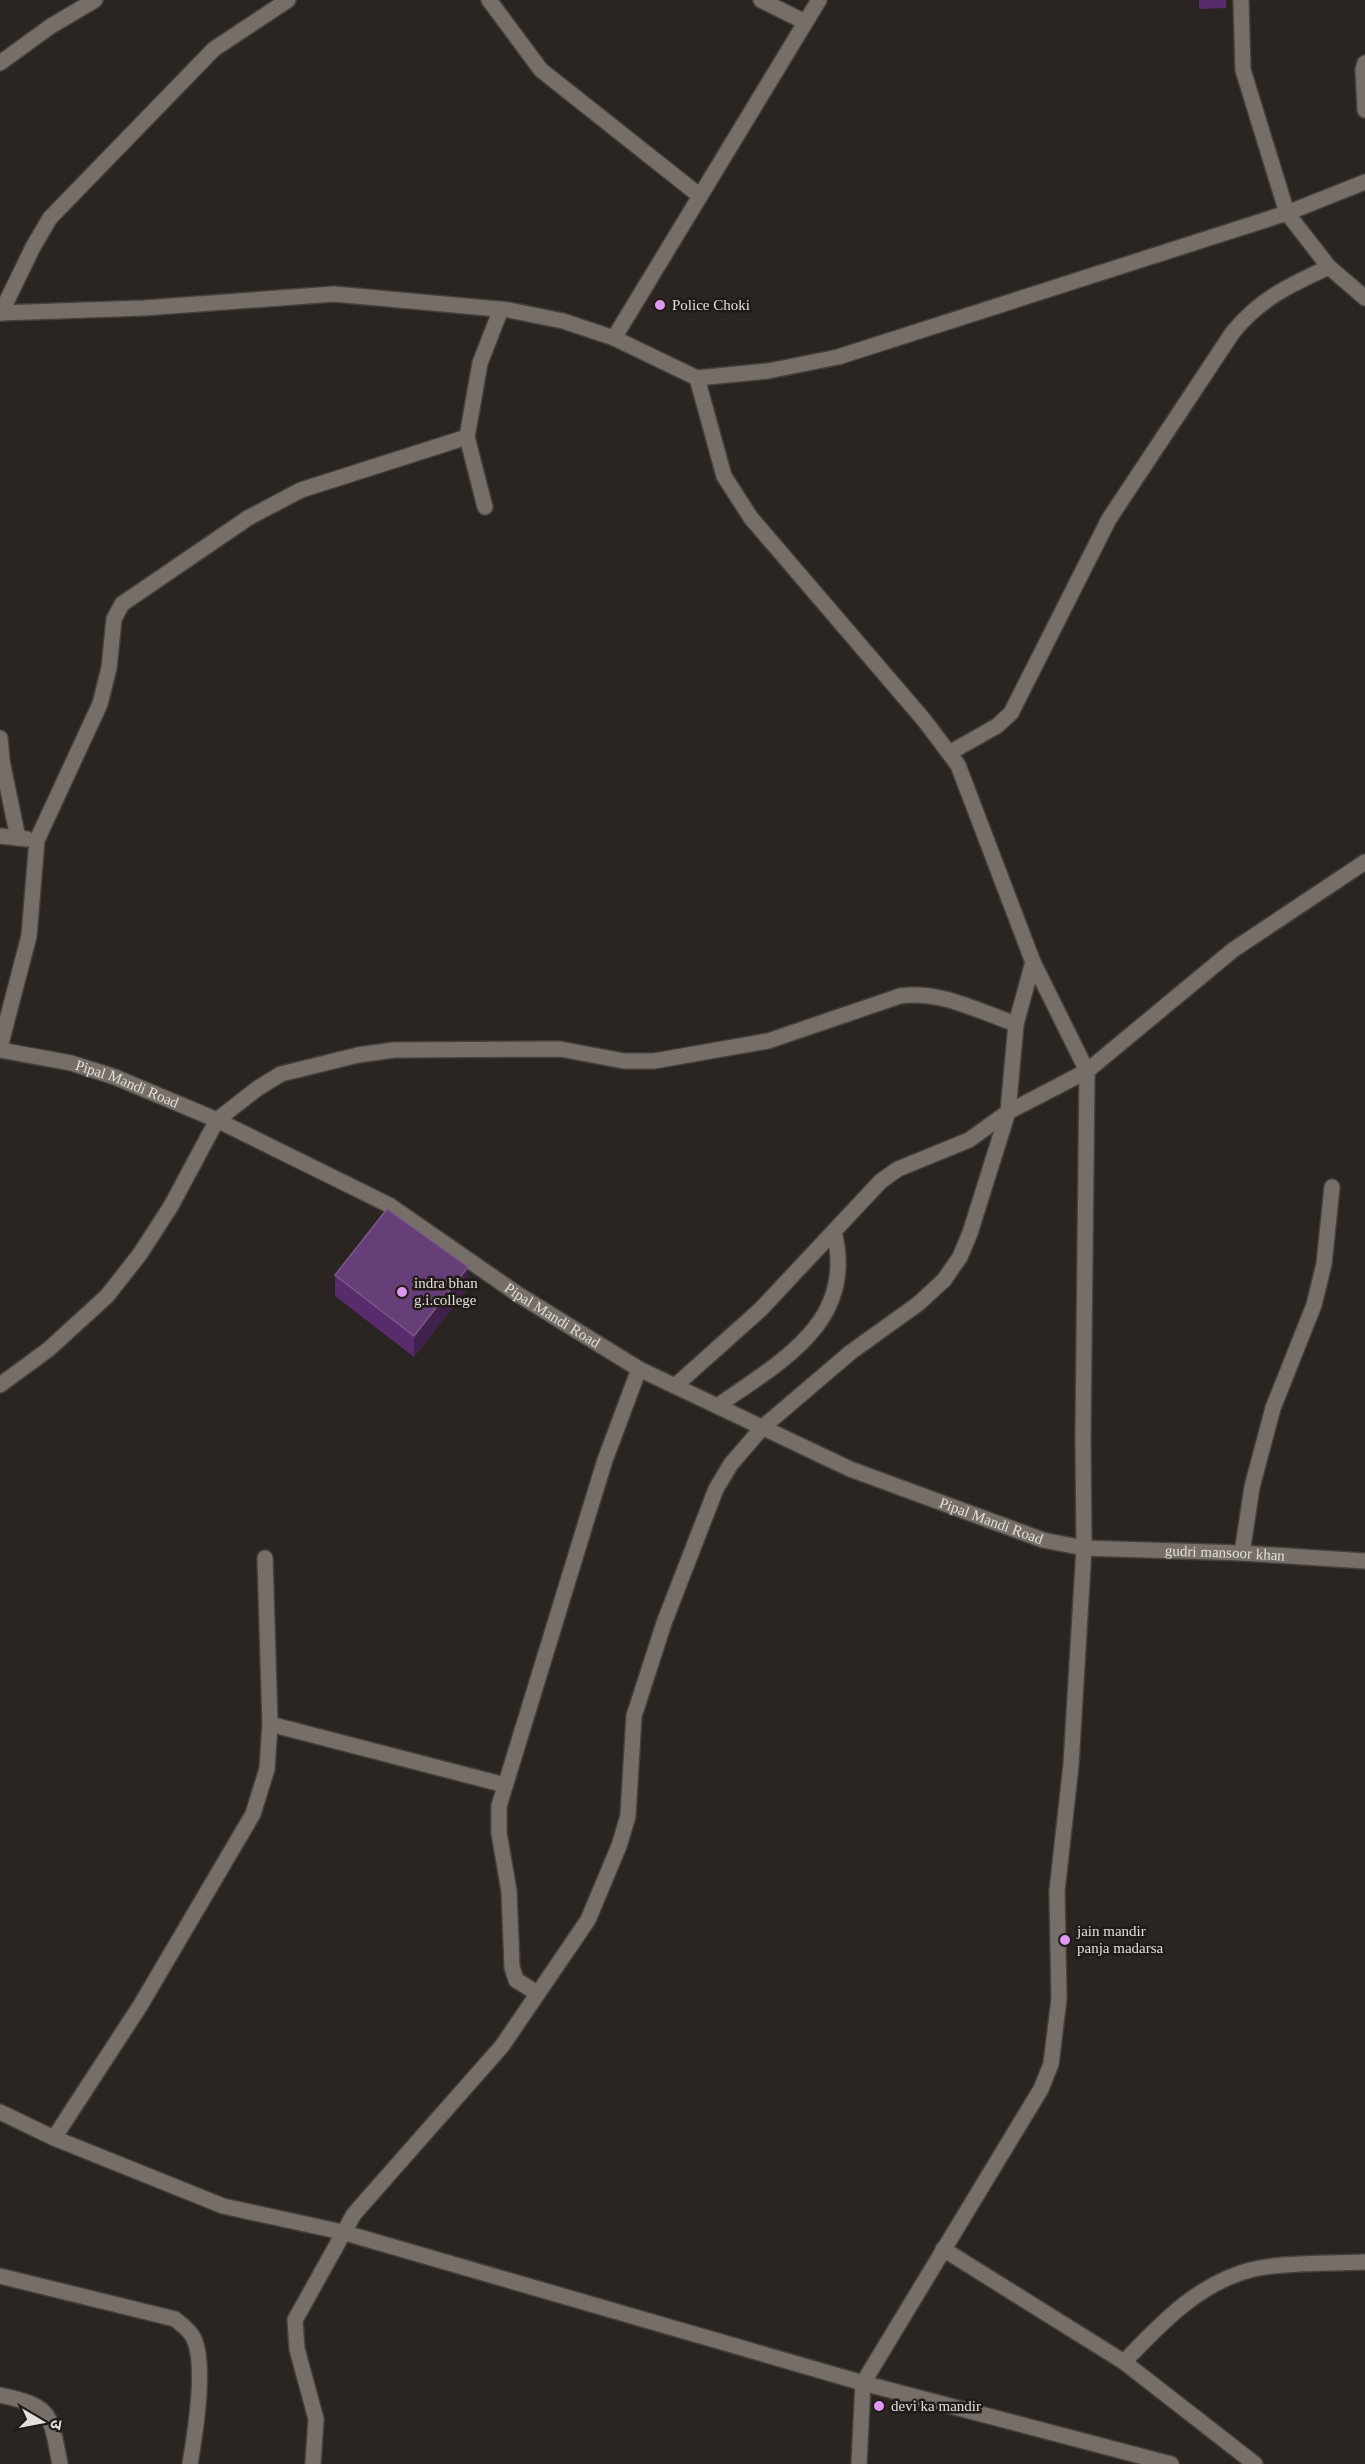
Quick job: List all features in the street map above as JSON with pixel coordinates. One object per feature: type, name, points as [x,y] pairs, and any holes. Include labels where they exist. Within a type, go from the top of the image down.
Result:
[{"type":"street","points":[[0,63],[59,21],[95,0]]},
{"type":"street","points":[[288,0],[214,49],[174,87],[119,150],[50,219],[33,247],[1,313],[144,308],[334,294],[501,309],[563,321],[614,338],[697,378],[768,370],[838,357],[1287,213],[1365,182]]},
{"type":"street","points":[[489,0],[542,70],[700,196]]},
{"type":"street","points":[[761,0],[806,22]]},
{"type":"street","points":[[614,338],[819,0]]},
{"type":"street","points":[[1241,0],[1242,70],[1287,213],[1329,267],[1365,298]]},
{"type":"street","points":[[1365,63],[1365,110]]},
{"type":"street","points":[[948,753],[997,726],[1011,713],[1109,519],[1247,314],[1272,294],[1329,267]]},
{"type":"street","points":[[485,507],[467,437],[480,363],[501,309]]},
{"type":"street","points":[[697,378],[724,476],[751,518],[924,720],[958,765],[1034,963],[1088,1071],[1083,1437],[1084,1548],[1071,1765],[1057,1891],[1059,1999],[1051,2064],[1041,2089],[863,2383],[858,2442],[859,2464]]},
{"type":"street","points":[[0,1048],[29,936],[37,840],[100,704],[109,668],[114,619],[122,604],[248,518],[301,490],[467,437]]},
{"type":"street","points":[[0,738],[1,761],[18,838]]},
{"type":"street","points":[[0,836],[37,840]]},
{"type":"street","points":[[675,1386],[760,1309],[881,1181],[898,1169],[969,1140],[1008,1112],[1088,1071],[1233,950],[1365,862]]},
{"type":"street","points":[[313,2464],[316,2419],[297,2349],[296,2320],[342,2232],[354,2214],[502,2046],[588,1920],[615,1857],[628,1816],[634,1716],[664,1623],[716,1489],[731,1464],[763,1427],[851,1352],[918,1304],[944,1280],[960,1257],[970,1233],[1008,1112],[1016,1024],[1034,963]]},
{"type":"street","points":[[0,1385],[49,1349],[107,1296],[140,1254],[171,1206],[217,1120],[258,1088],[281,1074],[358,1054],[394,1050],[560,1049],[624,1061],[654,1061],[768,1041],[900,996],[918,993],[935,995],[1016,1024]]},
{"type":"street","name":"Pipal Mandi Road","points":[[0,1048],[71,1063],[104,1073],[217,1120],[389,1205],[519,1295],[639,1369],[850,1469],[1043,1540],[1084,1548]]},
{"type":"street","points":[[1242,1552],[1252,1487],[1270,1418],[1314,1305],[1324,1264],[1332,1187]]},
{"type":"street","points":[[719,1405],[794,1353],[813,1331],[824,1314],[838,1276],[840,1260],[834,1232]]},
{"type":"street","points":[[537,1993],[516,1980],[512,1966],[509,1891],[498,1819],[505,1785],[605,1460],[639,1369]]},
{"type":"street","name":"gudri mansoor khan","points":[[1084,1548],[1242,1552],[1365,1561]]},
{"type":"street","points":[[54,2138],[140,2006],[253,1814],[267,1768],[270,1725],[265,1557]]},
{"type":"street","points":[[270,1725],[505,1785]]},
{"type":"street","points":[[0,2112],[54,2138],[223,2206],[342,2232],[863,2383],[1171,2464]]},
{"type":"street","points":[[943,2248],[1124,2362],[1255,2464]]},
{"type":"street","points":[[1124,2362],[1168,2316],[1206,2290],[1231,2278],[1256,2269],[1277,2266],[1365,2262]]},
{"type":"street","points":[[0,2276],[175,2319],[187,2328],[198,2354],[198,2421],[190,2464]]},
{"type":"street","points":[[0,2395],[36,2404],[48,2415],[60,2464]]},
{"type":"building","name":"indra bhan g.i.college","points":[[387,1209],[468,1267],[414,1336],[335,1275]]},
{"type":"place","name":"Police Choki","points":[[660,305]]},
{"type":"place","name":"indra bhan g.i.college","points":[[402,1292]]},
{"type":"place","name":"jain mandir panja madarsa","points":[[1065,1940]]},
{"type":"place","name":"devi ka mandir","points":[[879,2406]]}]
